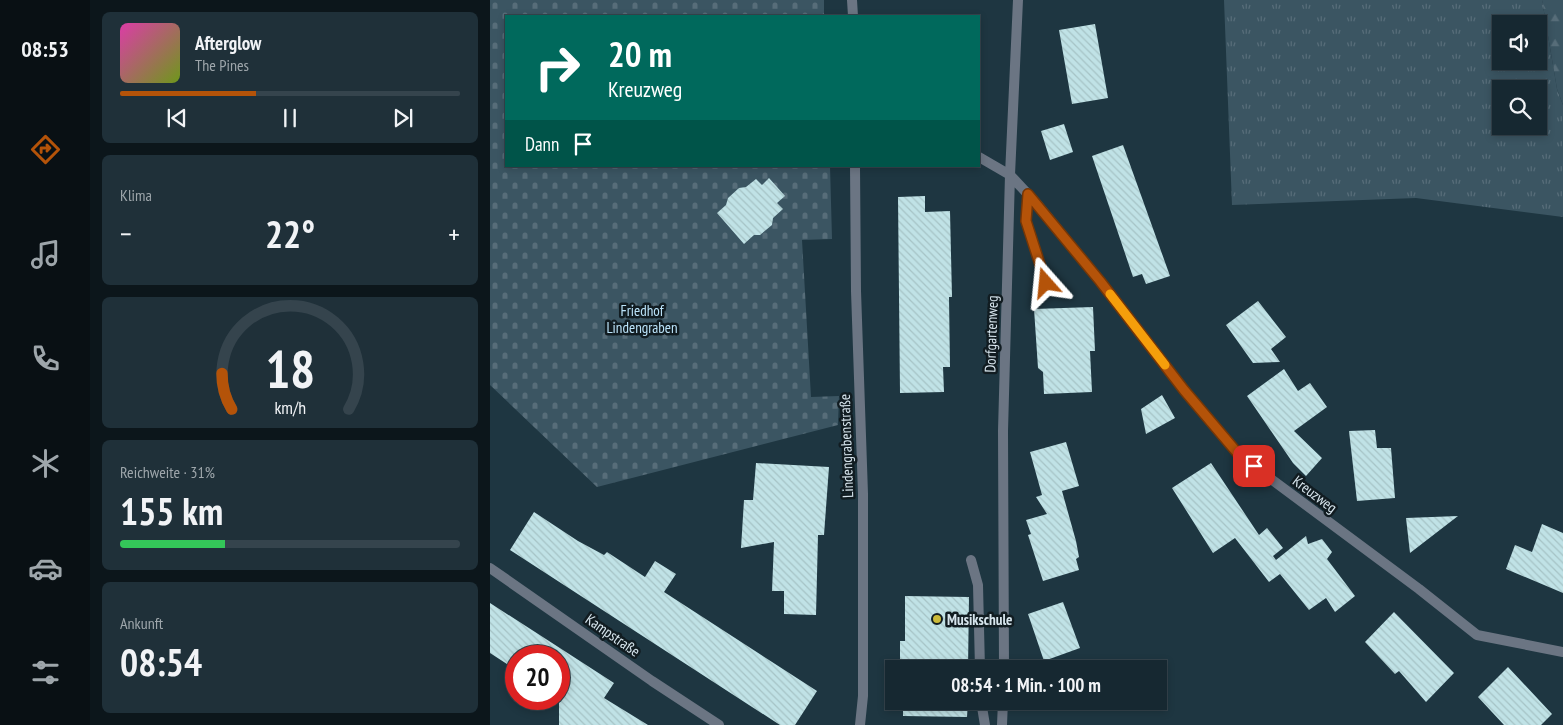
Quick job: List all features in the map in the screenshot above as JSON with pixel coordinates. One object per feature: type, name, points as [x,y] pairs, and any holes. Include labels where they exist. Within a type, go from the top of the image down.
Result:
[{"type":"street","points":[[852,0],[853,15]]},
{"type":"street","name":"Dorfgartenweg","points":[[1004,660],[1003,432],[1010,175],[1018,0]]},
{"type":"street","name":"Kreuzweg","points":[[980,158],[1010,175],[1028,194],[1100,281],[1184,390],[1240,456],[1478,635],[1563,652]]},
{"type":"street","name":"Lindengrabenstraße","points":[[855,167],[856,291],[863,494],[863,687],[860,725]]},
{"type":"street","points":[[1028,194],[1026,221],[1046,283]]},
{"type":"street","points":[[971,560],[978,585],[980,660]]},
{"type":"street","name":"Kampstraße","points":[[490,568],[652,681],[720,725]]},
{"type":"street","points":[[983,710],[985,725]]},
{"type":"street","points":[[1002,725],[1003,710]]},
{"type":"green space","name":"Friedhof Lindengraben","points":[[490,0],[824,0],[824,15],[505,15],[505,167],[830,167],[832,239],[802,240],[811,397],[839,396],[838,425],[597,487],[490,385]]},
{"type":"green space","points":[[1224,0],[1542,0],[1545,15],[1492,15],[1492,70],[1547,70],[1547,30],[1557,89],[1563,105],[1563,217],[1416,198],[1232,205]]},
{"type":"green space","points":[[1542,0],[1563,0],[1563,105],[1557,89],[1547,30],[1547,15],[1545,15]]},
{"type":"building","points":[[1095,24],[1108,98],[1072,104],[1059,30]]},
{"type":"building","points":[[1064,124],[1073,152],[1050,160],[1041,131]]},
{"type":"building","points":[[1123,145],[1170,276],[1146,284],[1142,274],[1133,277],[1092,156]]},
{"type":"building","points":[[769,178],[785,196],[777,203],[783,209],[773,218],[772,225],[760,235],[754,235],[744,244],[717,213],[726,205],[728,198],[739,188],[746,187],[756,179],[762,185]]},
{"type":"building","points":[[925,196],[925,212],[950,211],[952,297],[949,297],[950,367],[943,367],[944,392],[900,393],[898,197]]},
{"type":"building","points":[[1258,301],[1286,337],[1271,349],[1280,362],[1253,363],[1226,325]]},
{"type":"building","points":[[1093,307],[1095,351],[1090,351],[1092,392],[1044,394],[1043,372],[1038,368],[1034,309]]},
{"type":"building","points":[[1284,369],[1298,391],[1310,383],[1327,407],[1294,431],[1322,458],[1306,476],[1293,463],[1247,396]]},
{"type":"building","points":[[1162,395],[1175,418],[1146,434],[1141,409]]},
{"type":"building","points":[[1375,430],[1377,448],[1391,448],[1395,498],[1357,501],[1349,431]]},
{"type":"building","points":[[1066,442],[1079,486],[1062,491],[1076,541],[1079,557],[1076,559],[1079,570],[1043,581],[1028,535],[1031,534],[1026,520],[1047,514],[1036,497],[1042,495],[1030,452]]},
{"type":"building","points":[[756,463],[829,467],[824,535],[818,535],[816,615],[784,614],[784,591],[772,591],[774,542],[741,548],[744,500],[753,500]]},
{"type":"building","points":[[1211,463],[1259,535],[1267,528],[1283,548],[1273,556],[1276,560],[1306,536],[1308,544],[1322,539],[1332,552],[1327,559],[1355,596],[1335,612],[1326,598],[1309,610],[1280,574],[1269,582],[1235,538],[1213,553],[1172,488]]},
{"type":"building","points":[[534,512],[578,541],[604,555],[607,552],[645,577],[655,561],[676,574],[664,592],[817,691],[795,725],[780,725],[510,550]]},
{"type":"building","points":[[1458,516],[1410,553],[1406,518]]},
{"type":"building","points":[[1542,524],[1563,533],[1563,593],[1506,569],[1515,545],[1532,552]]},
{"type":"building","name":"Musikschule","points":[[905,596],[969,597],[968,660],[900,660],[900,641],[905,641]]},
{"type":"building","points":[[1063,602],[1080,648],[1044,660],[1028,614]]},
{"type":"building","points":[[490,603],[555,645],[505,645],[505,663],[490,653]]},
{"type":"building","points":[[1394,612],[1454,673],[1426,702],[1399,671],[1395,674],[1365,642]]},
{"type":"building","points":[[570,655],[614,683],[604,698],[648,725],[559,725],[559,710],[570,710]]},
{"type":"building","points":[[1508,667],[1552,714],[1541,725],[1504,725],[1478,697]]},
{"type":"building","points":[[903,710],[967,710],[967,717],[903,716]]},
{"type":"slow traffic","points":[[1110,294],[1165,365]]},
{"type":"place","name":"Musikschule","points":[[937,619]]},
{"type":"route","points":[[1046,283],[1026,221],[1028,194],[1100,281],[1184,390],[1240,456],[1254,466]]}]
